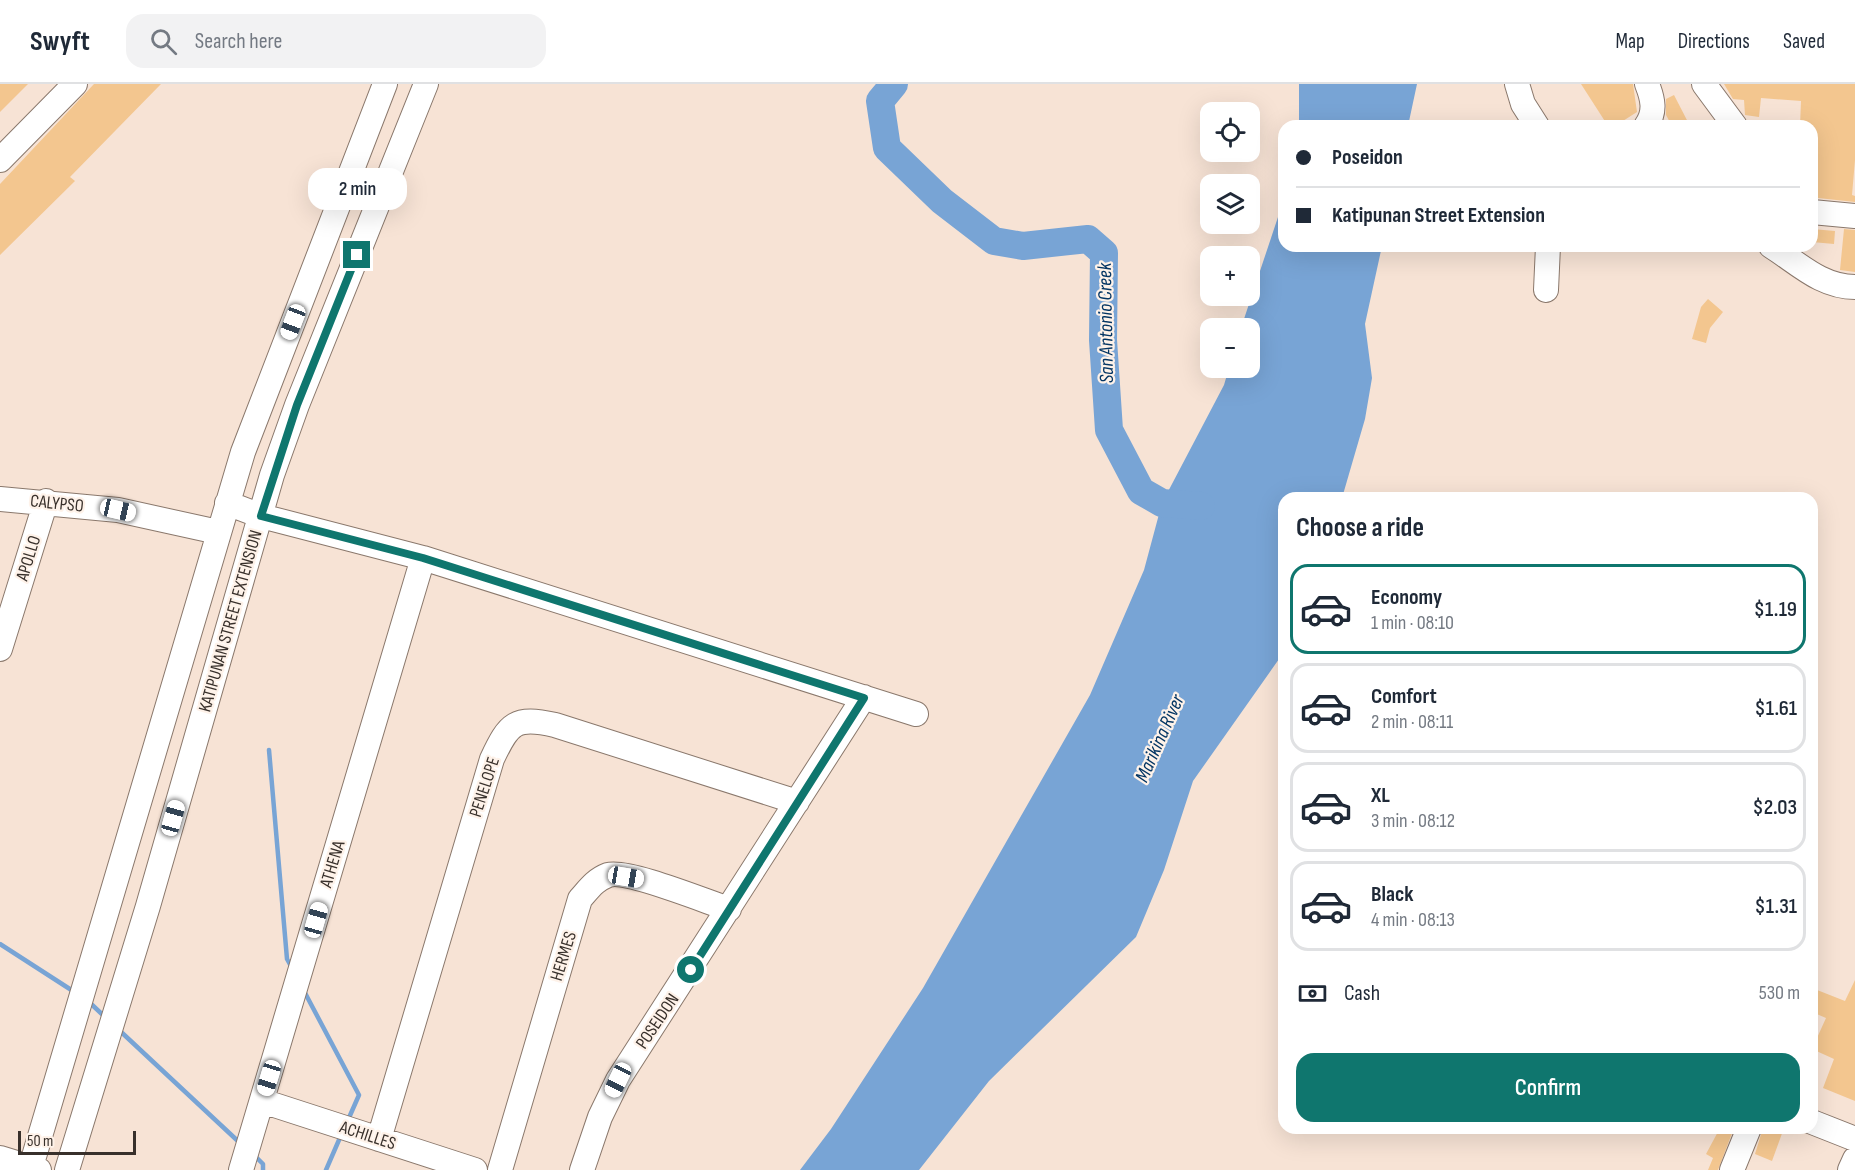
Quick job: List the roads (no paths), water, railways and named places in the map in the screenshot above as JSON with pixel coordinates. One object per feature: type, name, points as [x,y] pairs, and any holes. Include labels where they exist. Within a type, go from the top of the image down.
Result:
[{"type":"street","points":[[0,160],[75,84]]},
{"type":"street","name":"KATIPUNAN STREET EXTENSION","points":[[33,1169],[243,452],[385,84]]},
{"type":"street","name":"KATIPUNAN STREET EXTENSION","points":[[67,1170],[148,906],[261,516],[297,405],[426,84]]},
{"type":"street","points":[[1517,84],[1523,104],[1533,120]]},
{"type":"street","points":[[1647,84],[1653,102],[1650,120]]},
{"type":"street","points":[[1704,84],[1731,120]]},
{"type":"street","points":[[1818,213],[1855,216]]},
{"type":"street","points":[[1546,290],[1548,252]]},
{"type":"street","points":[[1780,252],[1818,279],[1841,287],[1855,287]]},
{"type":"street","name":"CALYPSO","points":[[0,499],[46,501],[118,510],[218,532]]},
{"type":"street","name":"APOLLO","points":[[2,637],[46,501]]},
{"type":"street","points":[[227,504],[261,516],[423,558],[916,714]]},
{"type":"street","name":"ATHENA","points":[[242,1170],[423,558]]},
{"type":"street","name":"POSEIDON","points":[[582,1170],[600,1117],[618,1080],[864,698]]},
{"type":"street","name":"PENELOPE","points":[[379,1139],[492,759],[507,732],[519,722],[531,720],[539,722],[797,802]]},
{"type":"street","name":"HERMES","points":[[500,1170],[580,899],[596,881],[611,874],[641,879],[729,909]]},
{"type":"street","name":"ACHILLES","points":[[262,1101],[475,1170]]},
{"type":"street","points":[[1818,1124],[1855,1139]]},
{"type":"street","points":[[1732,1170],[1747,1134]]},
{"type":"street","points":[[0,1158],[33,1169]]},
{"type":"street","points":[[1850,1170],[1855,1159]]},
{"type":"water","points":[[1299,84],[1417,84],[1409,120],[1299,120]]},
{"type":"water","name":"Marikina River","points":[[1278,217],[1278,252],[1381,252],[1365,324],[1372,378],[1365,419],[1344,492],[1278,492],[1278,661],[1193,781],[1164,870],[1136,937],[989,1081],[919,1170],[800,1170],[831,1129],[923,988],[1090,695],[1144,570],[1162,503],[1226,378],[1260,378],[1260,318],[1244,318],[1248,306],[1260,306],[1260,271]]},
{"type":"waterway","name":"San Antonio Creek","points":[[894,84],[880,101],[887,148],[942,201],[994,241],[1023,246],[1088,239],[1104,253],[1103,340],[1109,430],[1141,491],[1162,503],[1201,506]]},
{"type":"waterway","points":[[269,750],[287,959],[292,968]]},
{"type":"waterway","points":[[0,944],[76,993]]},
{"type":"waterway","points":[[304,991],[359,1095],[348,1120]]},
{"type":"waterway","points":[[88,1001],[106,1018]]},
{"type":"waterway","points":[[119,1030],[240,1143]]},
{"type":"waterway","points":[[326,1170],[342,1133]]},
{"type":"waterway","points":[[253,1154],[263,1164],[263,1170]]}]
